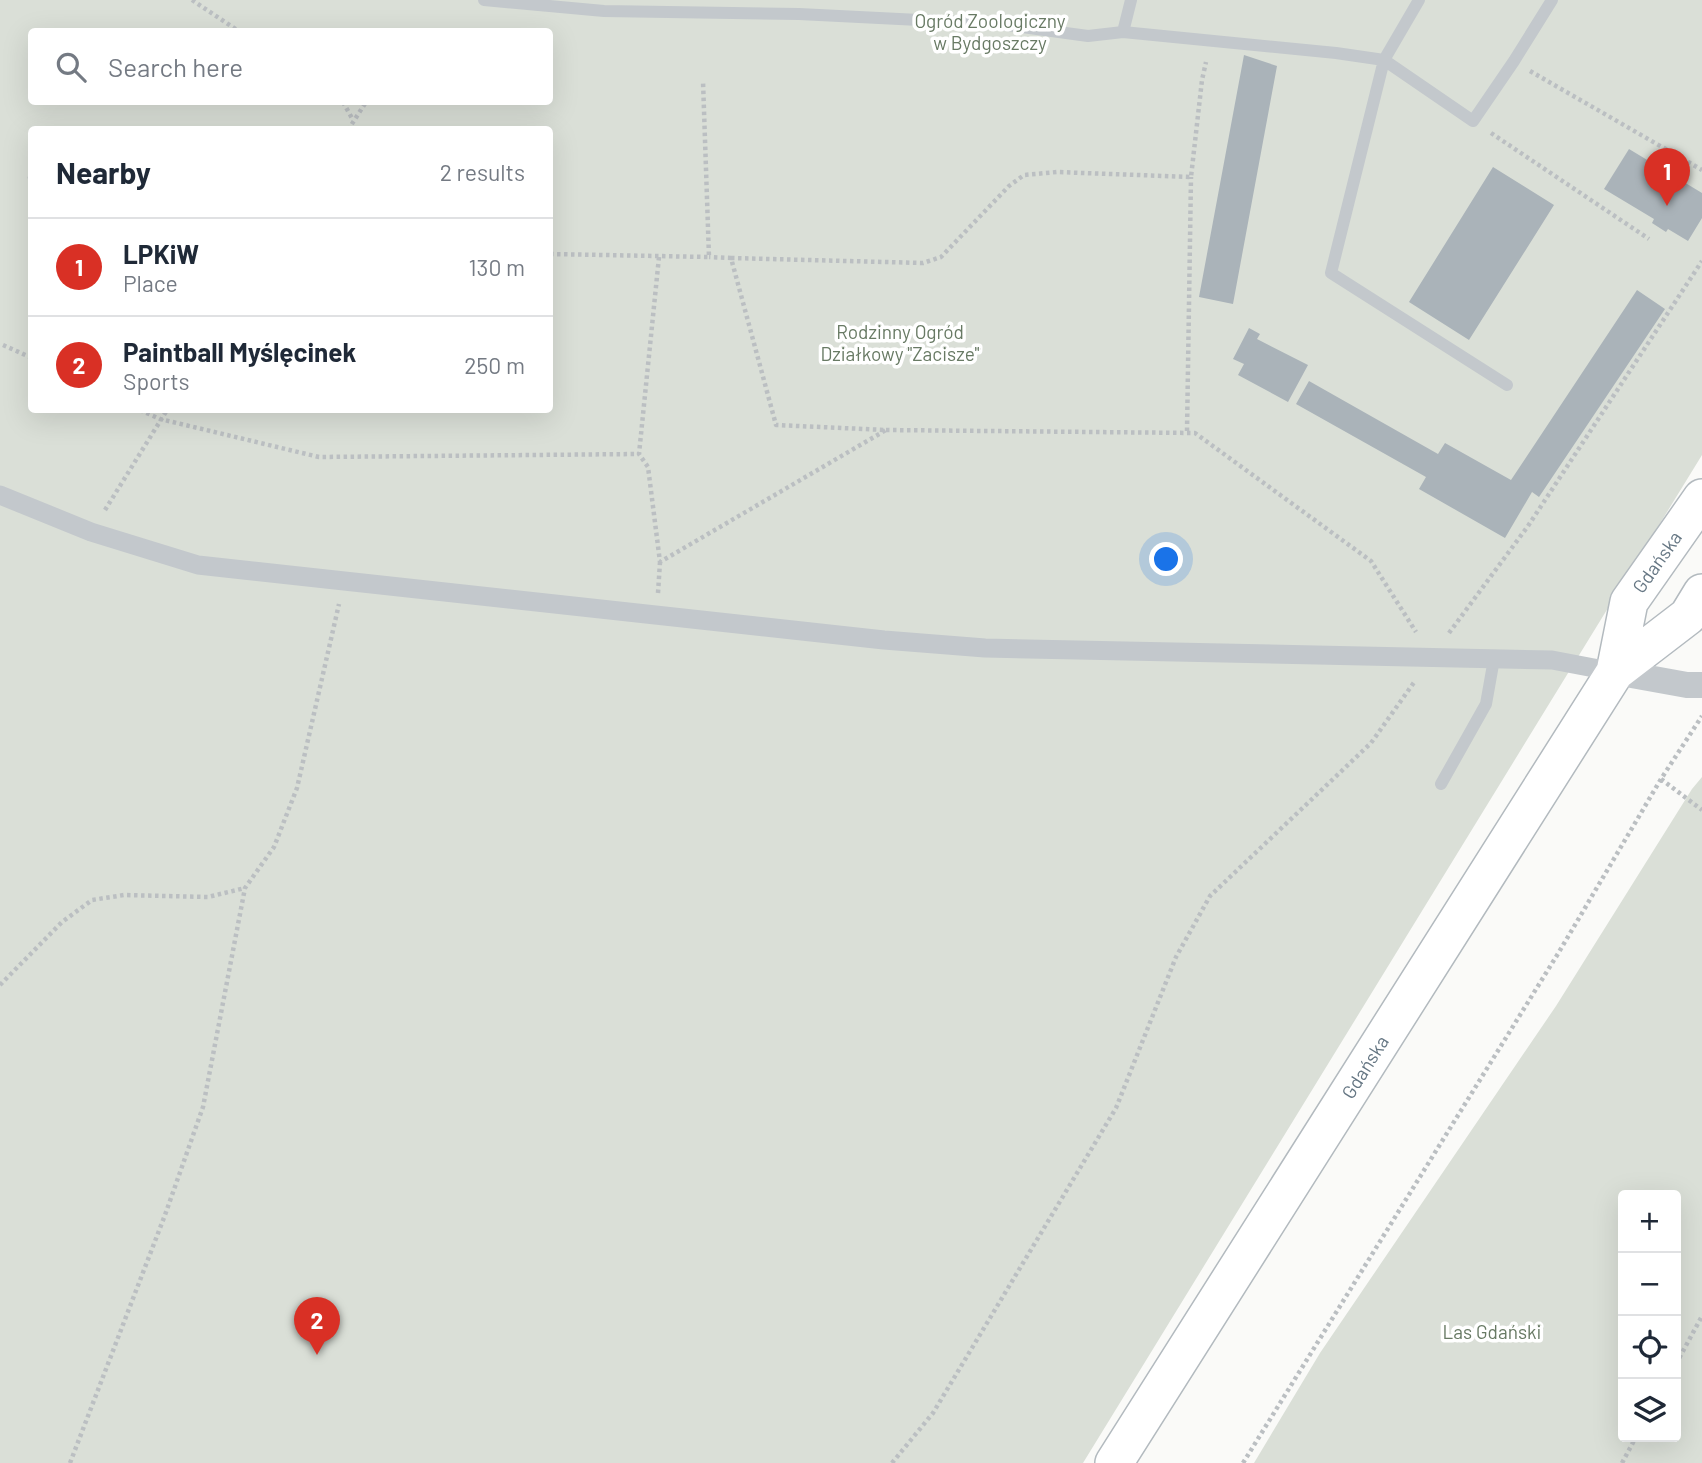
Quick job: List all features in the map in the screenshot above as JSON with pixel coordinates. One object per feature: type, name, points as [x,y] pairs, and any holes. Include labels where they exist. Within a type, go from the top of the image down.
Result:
[{"type":"main road","name":"Gdańska","points":[[1615,672],[1629,602],[1702,498]]},
{"type":"main road","name":"Gdańska","points":[[1114,1463],[1615,672],[1688,616],[1702,593]]},
{"type":"street","points":[[0,495],[91,532],[198,565],[870,638],[985,648],[1552,660],[1686,685],[1702,685]]},
{"type":"lane","points":[[484,0],[604,11],[799,13],[999,24],[1088,36],[1124,32],[1384,60],[1473,121],[1552,0]]},
{"type":"lane","points":[[1124,32],[1131,0]]},
{"type":"lane","points":[[1419,0],[1384,60],[1331,273],[1507,385]]},
{"type":"lane","points":[[1441,784],[1486,704],[1494,659]]},
{"type":"path","points":[[192,0],[234,28]]},
{"type":"path","points":[[1187,431],[1191,177],[1202,80],[1211,41]]},
{"type":"path","points":[[1514,61],[1702,170]]},
{"type":"path","points":[[703,81],[709,257]]},
{"type":"path","points":[[345,105],[353,121]]},
{"type":"path","points":[[350,126],[364,105]]},
{"type":"path","points":[[1473,121],[1649,239]]},
{"type":"path","points":[[553,254],[923,263],[941,257],[1009,186],[1024,175],[1057,172],[1191,177]]},
{"type":"path","points":[[659,257],[639,454],[648,467],[660,562],[886,429]]},
{"type":"path","points":[[731,258],[776,425],[1195,433],[1371,561],[1431,657]]},
{"type":"path","points":[[892,1463],[933,1413],[1116,1108],[1176,957],[1210,896],[1371,743],[1528,526],[1702,261]]},
{"type":"path","points":[[3,345],[28,356]]},
{"type":"path","points":[[147,413],[160,419],[319,457],[639,454]]},
{"type":"path","points":[[91,532],[165,413]]},
{"type":"path","points":[[70,1463],[165,1215],[203,1107],[245,888],[274,848],[298,788],[344,579]]},
{"type":"path","points":[[1243,1463],[1702,716]]},
{"type":"path","points":[[1661,779],[1702,810]]},
{"type":"path","points":[[0,985],[62,922],[92,900],[124,895],[208,897],[245,888]]},
{"type":"path","points":[[1681,1355],[1702,1315]]},
{"type":"path","points":[[1622,1463],[1633,1442]]},
{"type":"green space","points":[[0,0],[1702,0],[1702,455],[1083,1463],[0,1463]]},
{"type":"green space","name":"Las Gdański","points":[[1702,777],[1702,1463],[1254,1463],[1320,1353],[1556,1006]]},
{"type":"building","points":[[1244,55],[1277,66],[1233,304],[1199,297]]},
{"type":"building","points":[[1629,149],[1702,193],[1702,218],[1688,241],[1668,229],[1666,232],[1652,223],[1654,219],[1604,189]]},
{"type":"building","points":[[1493,167],[1554,205],[1469,340],[1409,302]]},
{"type":"building","points":[[1637,290],[1665,309],[1539,497],[1532,492],[1505,538],[1419,489],[1426,477],[1296,404],[1309,381],[1438,454],[1445,443],[1511,480]]},
{"type":"building","points":[[1249,328],[1260,334],[1257,339],[1308,365],[1288,402],[1238,375],[1244,364],[1233,359]]},
{"type":"place","name":"LPKiW","points":[[1667,206]]},
{"type":"place","name":"Paintball Myślęcinek","points":[[317,1355]]},
{"type":"park label","name":"Ogród Zoologiczny w Bydgoszczy","points":[[990,32]]},
{"type":"park label","name":"Rodzinny Ogród Działkowy \"Zacisze\"","points":[[900,343]]}]
